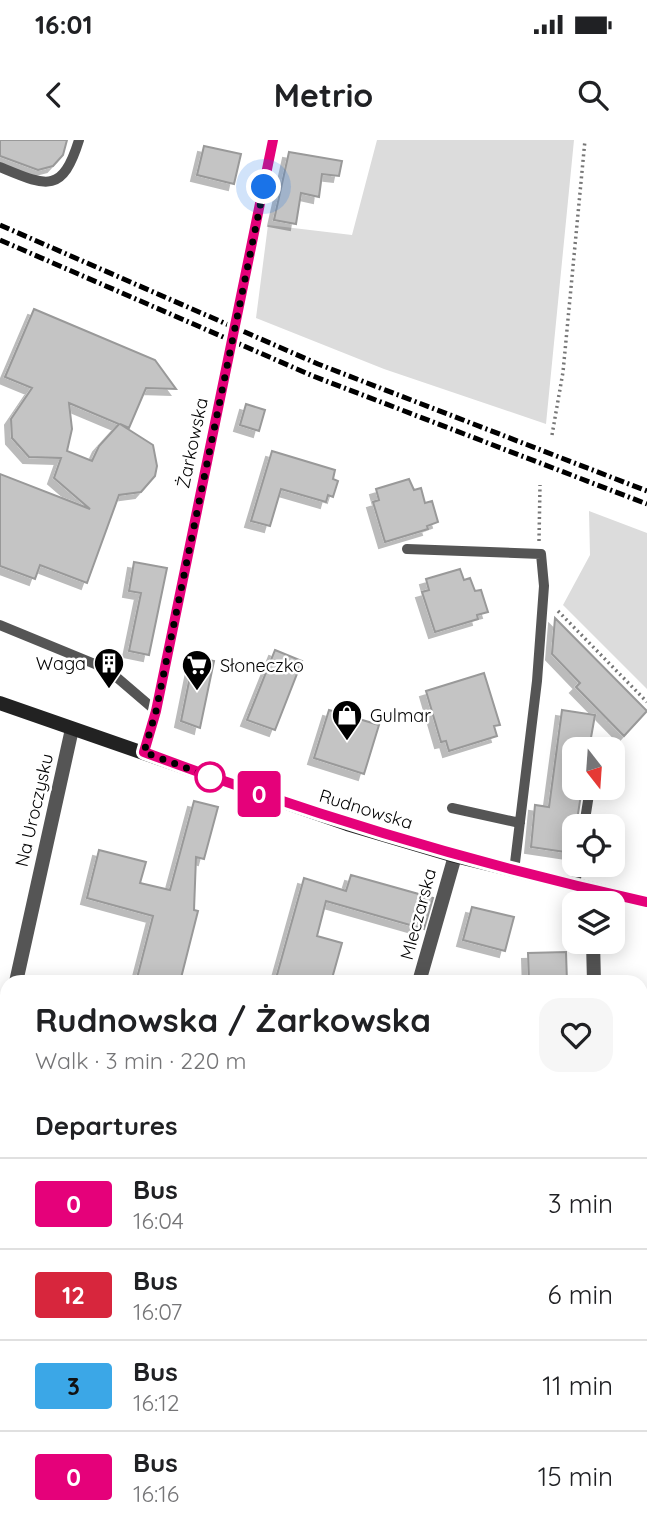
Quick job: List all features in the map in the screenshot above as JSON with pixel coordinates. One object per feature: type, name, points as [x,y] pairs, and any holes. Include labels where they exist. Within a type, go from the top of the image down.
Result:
[{"type":"main road","name":"Rudnowska","points":[[0,703],[347,824],[454,856],[575,886],[583,891]]},
{"type":"main road","name":"Rudnowska","points":[[625,900],[647,902]]},
{"type":"street","name":"Żarkowska","points":[[144,752],[156,711],[273,140]]},
{"type":"street","name":"Na Uroczysku","points":[[18,975],[72,729]]},
{"type":"street","name":"Mleczarska","points":[[421,975],[454,856]]},
{"type":"street","points":[[593,954],[594,975]]},
{"type":"lane","points":[[0,167],[35,181],[57,179],[71,166],[79,140]]},
{"type":"lane","points":[[407,549],[541,554],[543,595],[530,758],[514,871]]},
{"type":"lane","points":[[0,625],[107,669],[156,711]]},
{"type":"lane","points":[[452,808],[520,824]]},
{"type":"lane","points":[[575,886],[576,877]]},
{"type":"path","points":[[552,435],[563,372],[585,140]]},
{"type":"path","points":[[540,485],[537,509],[541,554]]},
{"type":"path","points":[[543,595],[647,702]]},
{"type":"shaded area","points":[[377,140],[574,140],[546,424],[384,369],[256,318],[268,225],[352,235]]},
{"type":"shaded area","points":[[589,511],[647,533],[647,689],[563,605],[590,555]]},
{"type":"building","points":[[0,140],[67,140],[63,155],[53,166],[38,170],[0,156]]},
{"type":"building","points":[[204,146],[241,154],[234,184],[197,175]]},
{"type":"building","points":[[289,152],[342,161],[339,176],[322,174],[319,197],[301,193],[296,224],[274,220]]},
{"type":"building","points":[[34,309],[155,360],[176,389],[146,388],[129,428],[120,424],[153,445],[157,466],[155,476],[141,492],[119,495],[87,583],[40,565],[35,579],[0,566],[0,474],[90,509],[54,478],[61,458],[29,457],[12,438],[11,419],[32,388],[5,377]],"holes":[[[69,403],[119,424],[99,446],[92,461],[67,451],[72,429]]]},
{"type":"building","points":[[246,404],[265,410],[259,431],[240,425]]},
{"type":"building","points":[[272,451],[335,470],[333,479],[338,481],[333,497],[328,495],[326,502],[281,489],[270,526],[251,521]]},
{"type":"building","points":[[409,479],[414,490],[421,488],[425,503],[432,501],[438,522],[427,526],[428,529],[385,542],[373,502],[379,500],[376,489]]},
{"type":"building","points":[[134,562],[167,568],[149,655],[129,651],[141,593],[129,591]]},
{"type":"building","points":[[460,569],[464,580],[470,578],[475,591],[481,590],[488,612],[477,615],[478,619],[435,632],[422,592],[429,590],[426,579]]},
{"type":"building","points":[[555,618],[647,711],[624,736],[576,687],[580,683],[552,654]]},
{"type":"building","points":[[275,650],[302,661],[275,730],[247,720]]},
{"type":"building","name":"Słoneczko","points":[[194,657],[214,661],[200,728],[181,721]]},
{"type":"building","points":[[484,673],[500,725],[494,726],[497,736],[449,751],[446,741],[441,742],[426,691]]},
{"type":"building","name":"Gulmar","points":[[329,710],[379,725],[364,774],[314,758]]},
{"type":"building","points":[[562,710],[595,715],[591,737],[562,737],[562,800],[580,800],[578,814],[562,814],[562,852],[531,847],[535,805],[549,807]]},
{"type":"building","points":[[194,801],[218,807],[204,859],[196,857],[194,910],[198,911],[182,975],[138,975],[153,916],[87,898],[99,850],[146,862],[140,883],[170,890]]},
{"type":"building","points":[[351,875],[433,898],[424,929],[326,901],[317,936],[342,943],[333,975],[277,975],[304,878],[346,891]]},
{"type":"building","points":[[472,907],[514,917],[505,951],[463,940]]},
{"type":"building","points":[[528,953],[566,954],[567,975],[529,975]]},
{"type":"railway","points":[[0,225],[318,364],[647,491]]},
{"type":"railway","points":[[0,240],[313,376],[647,504]]},
{"type":"bus line","name":"0","points":[[273,140],[156,711],[144,752],[347,824],[454,856],[647,902]]},
{"type":"place","name":"Waga","points":[[109,690]]},
{"type":"place","name":"Słoneczko","points":[[197,692]]},
{"type":"place","name":"Gulmar","points":[[347,742]]},
{"type":"route","points":[[210,777],[144,752],[156,711],[264,187]]}]
